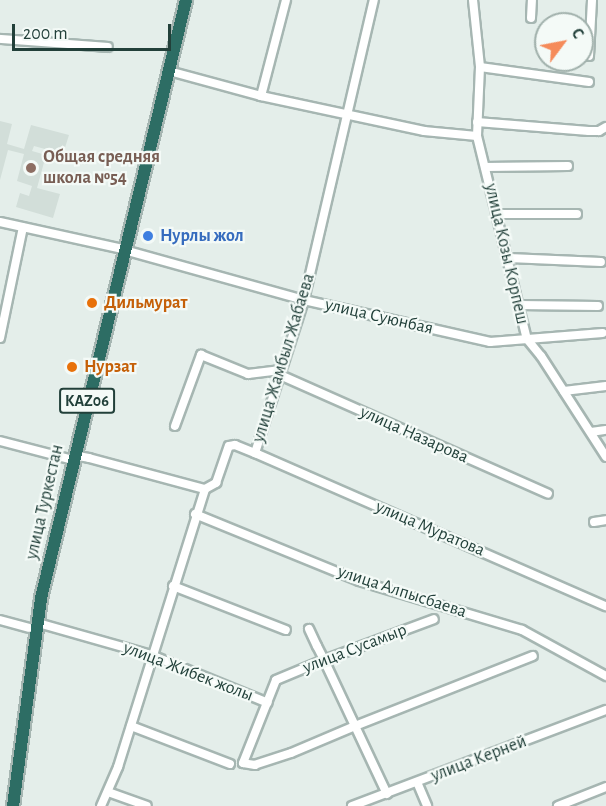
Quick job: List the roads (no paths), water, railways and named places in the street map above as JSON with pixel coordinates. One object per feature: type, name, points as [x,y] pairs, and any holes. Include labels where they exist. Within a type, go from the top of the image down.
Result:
[{"type":"highway","name":"улица Туркестан","points":[[6,806],[34,626],[70,459],[179,0]]},
{"type":"highway","name":"улица Туркестан","points":[[121,249],[186,0]]},
{"type":"highway","name":"улица Туркестан","points":[[13,806],[34,626]]},
{"type":"street","points":[[261,96],[286,0]]},
{"type":"street","name":"улица Жамбыл Жабаева","points":[[101,806],[131,726],[195,514],[205,489],[216,483],[229,447],[235,445],[255,453],[304,300],[374,0]]},
{"type":"street","name":"улица Козы Корпеш","points":[[473,0],[480,67],[477,136],[509,258],[527,339],[564,391],[606,457]]},
{"type":"street","points":[[531,18],[532,0]]},
{"type":"street","points":[[0,39],[108,47]]},
{"type":"street","points":[[480,67],[589,82]]},
{"type":"street","points":[[169,71],[261,96],[424,131],[477,136]]},
{"type":"street","points":[[477,122],[589,131],[599,131],[606,127]]},
{"type":"street","points":[[485,167],[568,166]]},
{"type":"street","points":[[498,214],[577,214]]},
{"type":"street","name":"улица Суюнбая","points":[[0,222],[121,249],[304,300],[490,342],[603,333]]},
{"type":"street","points":[[0,338],[23,227]]},
{"type":"street","points":[[509,258],[601,262]]},
{"type":"street","points":[[519,305],[598,306]]},
{"type":"street","points":[[175,426],[201,355],[248,374],[280,373]]},
{"type":"street","name":"улица Назарова","points":[[280,373],[548,494]]},
{"type":"street","points":[[564,391],[606,386]]},
{"type":"street","points":[[591,432],[606,430]]},
{"type":"street","points":[[0,441],[70,459],[78,456],[89,458],[205,489]]},
{"type":"street","name":"улица Муратова","points":[[255,453],[606,606]]},
{"type":"street","name":"улица Алпысбаева","points":[[195,514],[359,580],[522,630],[606,676]]},
{"type":"street","points":[[594,522],[606,520]]},
{"type":"street","points":[[173,585],[286,630]]},
{"type":"street","name":"улица Сусамыр","points":[[268,703],[276,680],[434,619]]},
{"type":"street","name":"улица Жибек жолы","points":[[0,620],[34,626],[151,655],[268,703]]},
{"type":"street","points":[[309,629],[387,794]]},
{"type":"street","points":[[268,703],[243,763],[255,765],[282,756],[532,656]]},
{"type":"street","name":"улица Керней","points":[[352,806],[606,710]]},
{"type":"street","points":[[131,726],[230,764]]},
{"type":"street","points":[[417,782],[427,806]]},
{"type":"street","points":[[558,806],[606,787]]},
{"type":"street","points":[[108,792],[147,806]]},
{"type":"place","name":"Общая средняя школа №54","points":[[31,168]]},
{"type":"place","name":"Нурлы жол","points":[[148,236]]},
{"type":"place","name":"Дильмурат","points":[[92,303]]},
{"type":"place","name":"Нурзат","points":[[72,367]]}]
